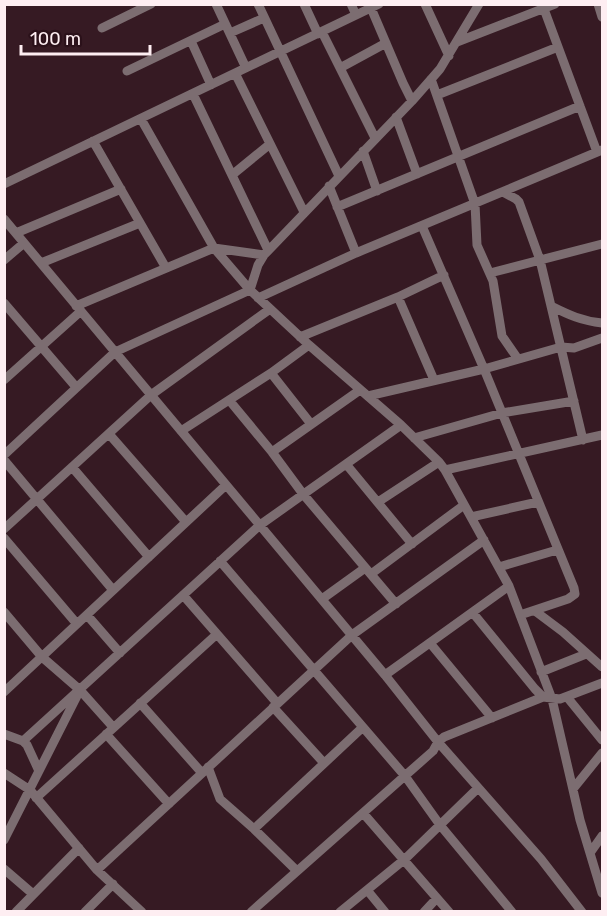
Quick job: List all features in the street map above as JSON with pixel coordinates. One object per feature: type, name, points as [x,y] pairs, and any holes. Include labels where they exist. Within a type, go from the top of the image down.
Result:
[{"type":"street","points":[[102,28],[151,4]]},
{"type":"street","points":[[216,4],[246,68]]},
{"type":"street","points":[[258,4],[339,176]]},
{"type":"street","points":[[304,4],[340,68],[375,138]]},
{"type":"street","points":[[351,4],[356,15]]},
{"type":"street","points":[[425,4],[449,56]]},
{"type":"street","points":[[113,590],[4,457],[115,352],[250,290],[266,252],[431,79],[449,56],[479,4]]},
{"type":"street","points":[[457,42],[555,4]]},
{"type":"street","points":[[4,184],[375,6],[386,43],[412,101]]},
{"type":"street","points":[[258,298],[356,253],[600,151],[580,106],[544,9]]},
{"type":"street","points":[[230,33],[264,18]]},
{"type":"street","points":[[127,72],[225,24]]},
{"type":"street","points":[[190,41],[211,85]]},
{"type":"street","points":[[340,68],[386,43]]},
{"type":"street","points":[[437,95],[558,47]]},
{"type":"street","points":[[235,73],[304,212]]},
{"type":"street","points":[[431,79],[475,204],[477,245],[493,281],[502,336],[518,359]]},
{"type":"street","points":[[193,94],[266,252]]},
{"type":"street","points":[[337,207],[580,106]]},
{"type":"street","points":[[396,117],[417,174]]},
{"type":"street","points":[[141,118],[214,248],[250,290],[401,425],[445,470],[509,586],[520,615],[541,672],[603,893]]},
{"type":"street","points":[[93,141],[166,268]]},
{"type":"street","points":[[232,176],[270,144]]},
{"type":"street","points":[[363,151],[376,190]]},
{"type":"street","points":[[329,186],[356,253]]},
{"type":"street","points":[[16,233],[121,189]]},
{"type":"street","points":[[503,192],[519,202],[540,260],[583,440]]},
{"type":"street","points":[[4,219],[352,635],[438,742],[541,859],[582,912]]},
{"type":"street","points":[[41,263],[140,223]]},
{"type":"street","points":[[422,226],[484,369],[575,594],[568,599],[520,615]]},
{"type":"street","points":[[4,260],[24,243]]},
{"type":"street","points":[[490,273],[603,244]]},
{"type":"street","points":[[4,380],[79,308],[214,248],[266,252]]},
{"type":"street","points":[[300,337],[398,297],[444,275]]},
{"type":"street","points":[[398,297],[434,380]]},
{"type":"street","points":[[4,303],[76,387]]},
{"type":"street","points":[[551,306],[574,318],[603,323]]},
{"type":"street","points":[[4,529],[151,395],[270,309]]},
{"type":"street","points":[[272,452],[312,424],[364,393],[484,369],[561,347],[574,348],[603,338]]},
{"type":"street","points":[[181,431],[271,373],[309,345]]},
{"type":"street","points":[[271,373],[312,424]]},
{"type":"street","points":[[229,400],[272,452],[303,495],[396,604]]},
{"type":"street","points":[[414,438],[502,413],[574,400]]},
{"type":"street","points":[[23,741],[260,525],[401,425]]},
{"type":"street","points":[[109,434],[186,522]]},
{"type":"street","points":[[445,470],[603,435]]},
{"type":"street","points":[[378,502],[439,462]]},
{"type":"street","points":[[346,464],[412,544]]},
{"type":"street","points":[[72,467],[149,557]]},
{"type":"street","points":[[5,691],[226,485]]},
{"type":"street","points":[[471,517],[538,502]]},
{"type":"street","points":[[322,599],[412,544],[464,505]]},
{"type":"street","points":[[4,538],[77,624]]},
{"type":"street","points":[[97,870],[352,635],[484,540]]},
{"type":"street","points":[[499,567],[557,550]]},
{"type":"street","points":[[220,561],[405,776],[440,825],[512,912]]},
{"type":"street","points":[[385,675],[509,586]]},
{"type":"street","points":[[183,595],[324,763]]},
{"type":"street","points":[[535,611],[603,667]]},
{"type":"street","points":[[4,612],[42,657],[80,690],[169,804]]},
{"type":"street","points":[[473,613],[535,689],[547,698]]},
{"type":"street","points":[[87,615],[120,653]]},
{"type":"street","points":[[33,794],[110,730],[217,633]]},
{"type":"street","points":[[430,643],[492,718]]},
{"type":"street","points":[[541,672],[586,654]]},
{"type":"street","points":[[254,910],[433,751],[444,737],[547,698],[560,699],[603,683]]},
{"type":"street","points":[[4,840],[33,794],[39,771],[80,690]]},
{"type":"street","points":[[567,697],[603,740]]},
{"type":"street","points":[[140,703],[205,770],[220,799],[297,871]]},
{"type":"street","points":[[254,829],[363,727]]},
{"type":"street","points":[[4,734],[23,741],[27,745],[39,771]]},
{"type":"street","points":[[573,789],[603,753]]},
{"type":"street","points":[[4,773],[33,794],[97,870],[141,912]]},
{"type":"street","points":[[340,912],[405,859],[478,788]]},
{"type":"street","points":[[363,813],[449,912]]},
{"type":"street","points":[[590,853],[603,836]]},
{"type":"street","points":[[16,912],[79,848]]},
{"type":"street","points":[[4,869],[33,894]]},
{"type":"street","points":[[85,912],[112,884]]},
{"type":"street","points":[[367,890],[385,912]]},
{"type":"street","points":[[424,912],[437,898]]}]
